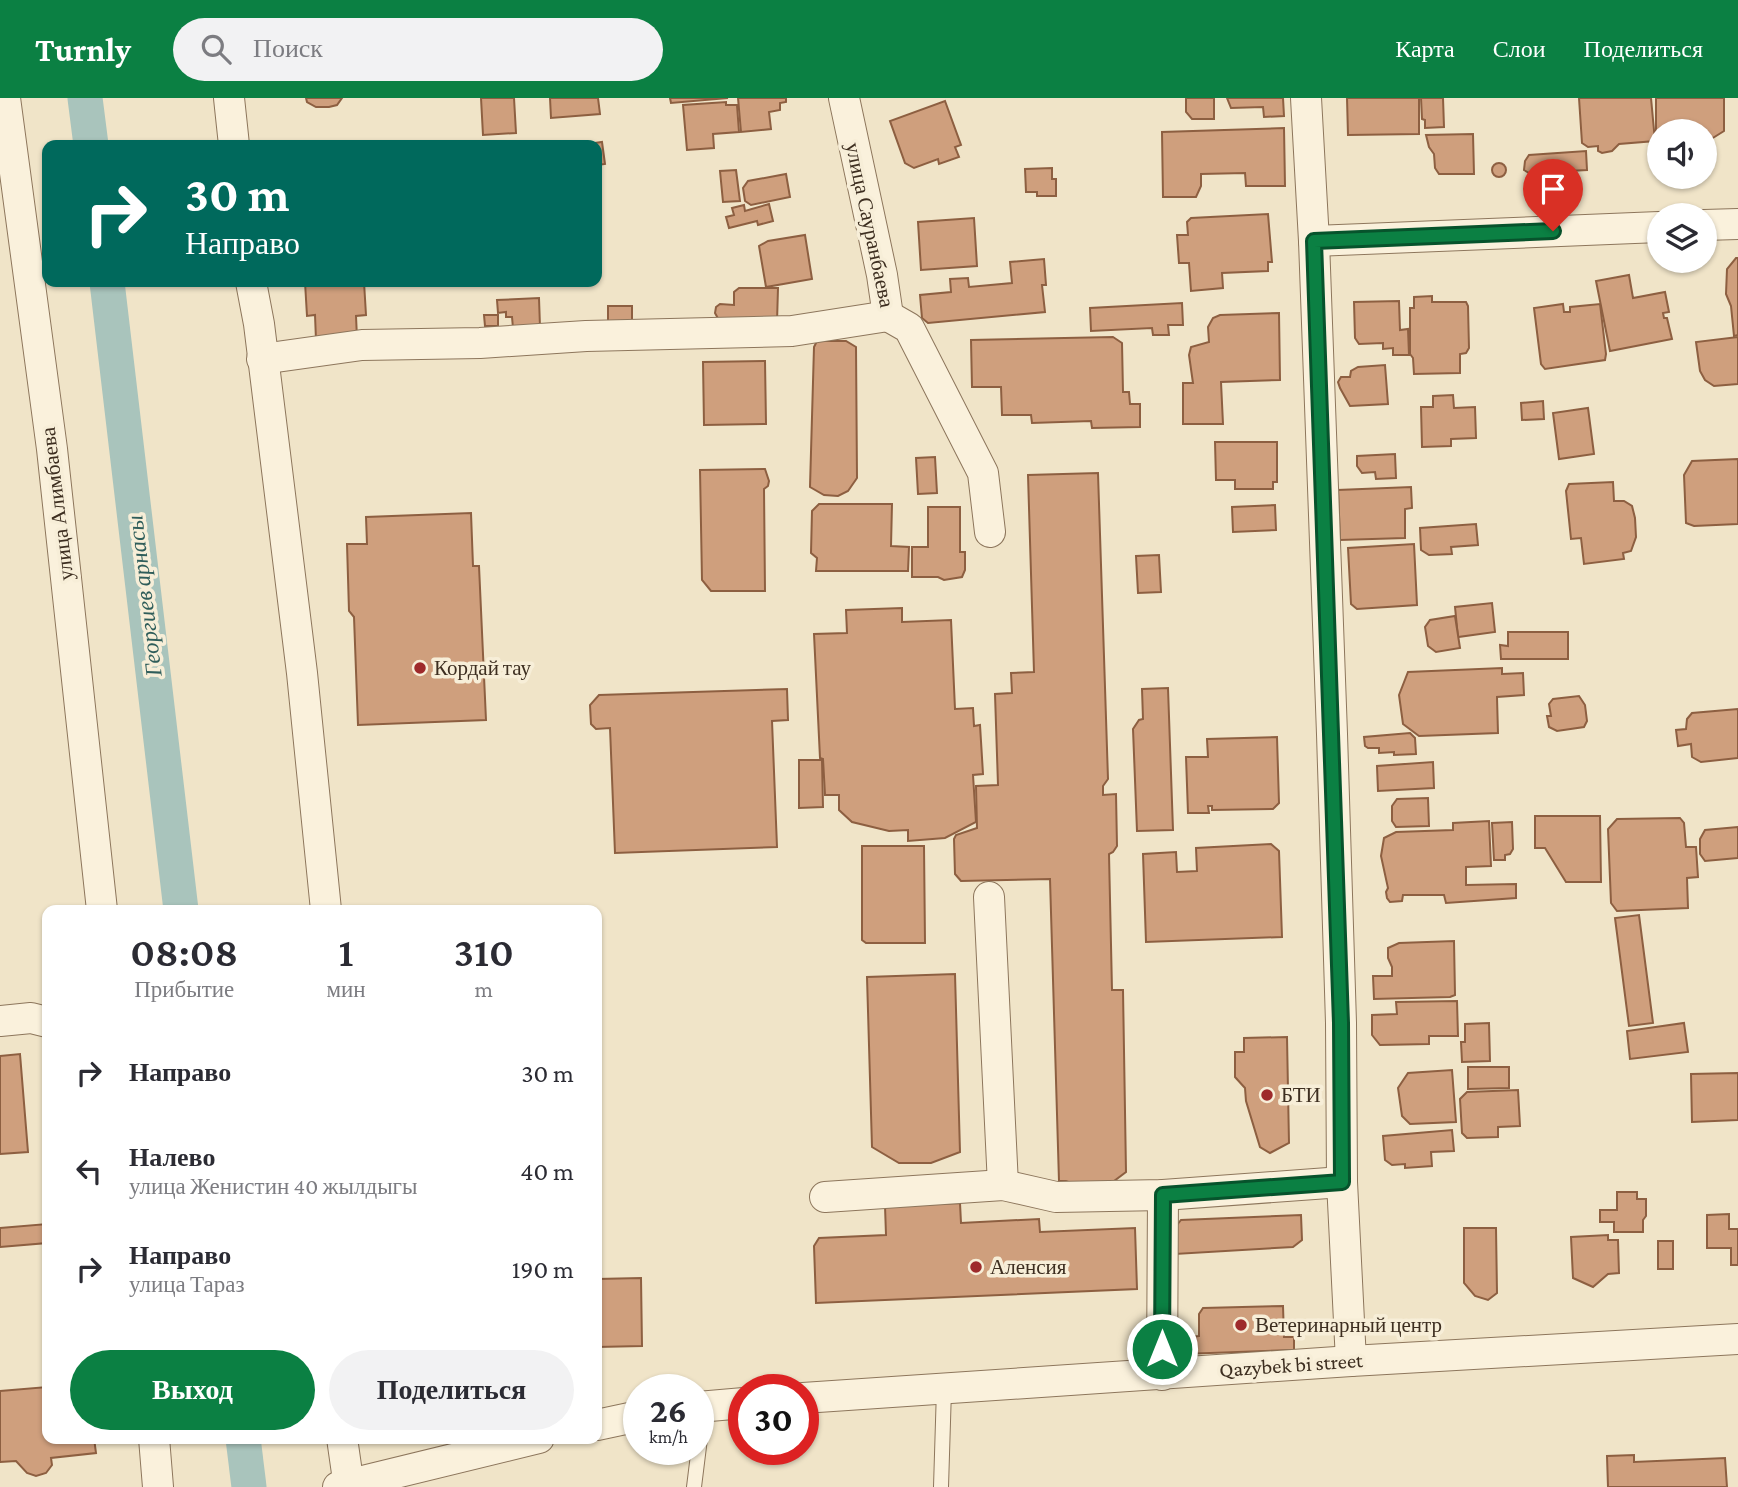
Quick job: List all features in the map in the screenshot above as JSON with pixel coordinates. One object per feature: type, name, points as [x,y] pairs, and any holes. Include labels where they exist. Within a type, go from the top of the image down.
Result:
[{"type":"street","name":"улица Алимбаева","points":[[5,98],[52,449],[101,905]]},
{"type":"street","points":[[229,98],[233,140]]},
{"type":"street","name":"улица Сауранбаева","points":[[844,98],[882,275],[888,316],[909,328],[983,474],[990,532]]},
{"type":"street","points":[[1306,98],[1314,241],[1341,1010],[1342,1182],[1351,1361]]},
{"type":"street","points":[[1717,225],[1738,224]]},
{"type":"street","points":[[1314,241],[1647,227]]},
{"type":"street","points":[[252,287],[259,324],[302,673],[325,905]]},
{"type":"street","points":[[262,359],[362,345],[792,331],[888,316]]},
{"type":"street","points":[[989,897],[1003,1185]]},
{"type":"street","points":[[0,1021],[31,1018],[42,1021]]},
{"type":"street","points":[[825,1197],[1003,1185],[1056,1196],[1163,1195],[1342,1182]]},
{"type":"street","points":[[1162,1375],[1163,1195]]},
{"type":"street","name":"Qazybek bi street","points":[[819,1397],[1351,1361],[1738,1339]]},
{"type":"street","points":[[602,1424],[623,1419]]},
{"type":"street","points":[[154,1444],[158,1487]]},
{"type":"street","points":[[342,1444],[345,1486],[515,1444]]},
{"type":"lane","points":[[941,1487],[944,1389]]},
{"type":"lane","points":[[694,1487],[696,1465]]},
{"type":"building","points":[[306,98],[342,98],[337,105],[316,107],[307,102]]},
{"type":"building","points":[[481,98],[514,98],[516,133],[483,135]]},
{"type":"building","points":[[550,98],[598,98],[600,114],[551,118]]},
{"type":"building","points":[[670,98],[728,98],[671,103]]},
{"type":"building","points":[[738,98],[786,98],[786,102],[780,103],[780,110],[769,112],[771,129],[741,132]]},
{"type":"building","points":[[1186,98],[1214,98],[1214,119],[1192,119],[1186,112]]},
{"type":"building","points":[[1227,98],[1283,98],[1284,116],[1264,117],[1263,107],[1231,108]]},
{"type":"building","points":[[1347,98],[1419,98],[1419,134],[1348,135]]},
{"type":"building","points":[[1421,98],[1443,98],[1444,127],[1425,128]]},
{"type":"building","points":[[1579,98],[1651,98],[1653,119],[1647,119],[1647,142],[1619,144],[1612,151],[1602,153],[1598,151],[1598,146],[1588,147],[1582,143]]},
{"type":"building","points":[[1656,98],[1724,98],[1724,131],[1717,135],[1717,119],[1656,119]]},
{"type":"building","points":[[945,101],[961,145],[955,147],[959,157],[939,164],[938,159],[914,168],[905,163],[890,121]]},
{"type":"building","points":[[726,102],[726,105],[737,105],[739,132],[713,134],[714,148],[687,150],[683,105]]},
{"type":"building","points":[[1284,128],[1285,186],[1246,186],[1245,173],[1201,174],[1201,186],[1196,197],[1163,197],[1162,132]]},
{"type":"building","points":[[1473,134],[1474,174],[1439,174],[1426,135]]},
{"type":"building","points":[[602,142],[605,164],[602,164]]},
{"type":"building","points":[[1586,151],[1587,170],[1529,173],[1524,170],[1529,155]]},
{"type":"building","points":[[1499,163],[1504,165],[1504,175],[1499,177],[1494,175],[1492,170],[1494,165]]},
{"type":"building","points":[[1052,168],[1052,179],[1056,179],[1056,196],[1037,196],[1037,192],[1026,192],[1025,169]]},
{"type":"building","points":[[736,170],[740,201],[723,202],[720,171]]},
{"type":"building","points":[[786,174],[790,197],[751,205],[745,201],[743,188],[748,181]]},
{"type":"building","points":[[769,204],[773,221],[758,225],[757,221],[729,228],[726,217],[734,215],[732,208],[744,205],[745,211]]},
{"type":"building","points":[[1268,214],[1272,262],[1268,262],[1268,271],[1222,273],[1223,288],[1191,291],[1189,263],[1179,263],[1177,235],[1188,235],[1187,222],[1191,218]]},
{"type":"building","points":[[974,218],[977,266],[921,270],[918,222]]},
{"type":"building","points":[[805,235],[812,279],[766,287],[759,246],[768,241]]},
{"type":"building","points":[[1736,258],[1738,335],[1734,336],[1731,306],[1726,294],[1727,269]]},
{"type":"building","points":[[1044,259],[1046,285],[1042,285],[1045,312],[928,323],[922,318],[920,295],[951,292],[950,279],[968,278],[969,287],[1012,283],[1010,262]]},
{"type":"building","points":[[1629,275],[1633,298],[1665,292],[1669,312],[1663,313],[1664,318],[1667,318],[1672,339],[1610,351],[1596,281]]},
{"type":"building","points":[[305,287],[364,287],[366,315],[356,316],[357,338],[316,340],[315,315],[307,316]]},
{"type":"building","points":[[739,288],[778,288],[777,322],[720,322],[715,313],[716,307],[720,304],[734,305],[734,292]]},
{"type":"building","points":[[1432,296],[1432,302],[1466,302],[1468,306],[1469,348],[1466,353],[1460,354],[1460,373],[1414,374],[1413,358],[1410,354],[1410,308],[1414,308],[1414,297]]},
{"type":"building","points":[[539,298],[540,327],[513,328],[512,317],[506,317],[506,312],[498,313],[497,300]]},
{"type":"building","points":[[1399,301],[1400,330],[1408,329],[1409,355],[1393,355],[1393,348],[1383,349],[1383,343],[1359,344],[1355,338],[1354,302]]},
{"type":"building","points":[[1182,303],[1183,325],[1168,325],[1169,335],[1153,335],[1152,328],[1091,331],[1090,308]]},
{"type":"building","points":[[1563,304],[1564,312],[1570,312],[1570,307],[1600,304],[1605,360],[1545,369],[1541,364],[1534,308]]},
{"type":"building","points":[[608,306],[632,306],[632,321],[608,321]]},
{"type":"building","points":[[1279,313],[1280,380],[1221,382],[1223,424],[1183,424],[1183,383],[1193,383],[1189,355],[1191,347],[1209,342],[1208,327],[1213,318],[1220,315]]},
{"type":"building","points":[[484,315],[498,315],[498,326],[485,326]]},
{"type":"building","points":[[1113,337],[1122,343],[1123,392],[1129,392],[1130,404],[1140,404],[1140,427],[1092,428],[1091,421],[1032,423],[1031,415],[1002,415],[1001,387],[972,387],[971,340]]},
{"type":"building","points":[[1738,337],[1738,384],[1714,386],[1705,380],[1700,371],[1696,342]]},
{"type":"building","points":[[817,341],[846,341],[856,347],[857,478],[848,491],[838,496],[824,495],[810,487],[814,347]]},
{"type":"building","points":[[765,361],[766,424],[704,425],[703,362]]},
{"type":"building","points":[[1385,365],[1388,404],[1350,406],[1338,382],[1341,377],[1350,377],[1351,371],[1358,367]]},
{"type":"building","points":[[1453,395],[1454,408],[1475,407],[1476,438],[1451,439],[1451,446],[1422,447],[1421,407],[1433,407],[1433,396]]},
{"type":"building","points":[[1543,401],[1544,419],[1522,420],[1521,403]]},
{"type":"building","points":[[1588,408],[1594,454],[1559,459],[1553,413]]},
{"type":"building","points":[[1215,442],[1277,442],[1277,482],[1273,482],[1273,489],[1235,489],[1235,480],[1216,480]]},
{"type":"building","points":[[1395,454],[1396,478],[1376,479],[1375,472],[1362,473],[1357,466],[1357,456]]},
{"type":"building","points":[[935,457],[937,493],[918,494],[916,458]]},
{"type":"building","points":[[1738,459],[1738,524],[1694,526],[1686,523],[1684,475],[1692,461]]},
{"type":"building","points":[[765,469],[769,481],[764,489],[765,591],[711,591],[702,580],[700,470]]},
{"type":"building","points":[[1098,473],[1108,779],[1103,786],[1103,795],[1116,794],[1117,846],[1109,854],[1112,990],[1123,990],[1126,1172],[1098,1193],[1059,1181],[1050,879],[961,881],[955,874],[954,839],[956,835],[977,828],[976,786],[998,785],[995,694],[1012,693],[1011,673],[1034,672],[1028,475]]},
{"type":"building","points":[[1613,482],[1614,501],[1624,501],[1632,506],[1636,537],[1631,551],[1623,553],[1624,559],[1584,564],[1581,538],[1571,539],[1566,491],[1569,484]]},
{"type":"building","points":[[1411,487],[1412,508],[1405,509],[1405,538],[1340,540],[1338,490]]},
{"type":"building","points":[[819,504],[892,504],[891,546],[909,547],[908,571],[816,571],[817,558],[811,553],[812,511]]},
{"type":"building","points":[[1275,505],[1276,530],[1233,532],[1232,507]]},
{"type":"building","points":[[928,507],[960,507],[960,552],[965,552],[965,570],[962,577],[944,580],[938,577],[912,577],[912,547],[928,547]]},
{"type":"building","name":"Кордай тау","points":[[471,513],[473,566],[479,566],[486,720],[358,725],[354,617],[349,611],[347,544],[367,544],[366,517]]},
{"type":"building","points":[[1476,524],[1478,545],[1451,547],[1452,554],[1429,555],[1421,550],[1420,528]]},
{"type":"building","points":[[1414,544],[1417,605],[1357,609],[1351,604],[1348,548]]},
{"type":"building","points":[[1159,555],[1161,592],[1138,593],[1136,556]]},
{"type":"building","points":[[1492,603],[1495,632],[1458,637],[1455,607]]},
{"type":"building","points":[[902,608],[902,622],[951,620],[955,709],[973,708],[974,726],[980,725],[983,774],[973,775],[976,822],[945,838],[908,841],[908,830],[889,831],[852,822],[839,810],[839,795],[825,795],[823,759],[820,758],[814,634],[847,633],[846,610]]},
{"type":"building","points":[[1455,616],[1460,648],[1436,652],[1428,646],[1425,627],[1430,620]]},
{"type":"building","points":[[1508,632],[1568,632],[1568,659],[1501,659],[1500,645],[1508,646]]},
{"type":"building","points":[[1502,668],[1502,674],[1523,673],[1524,695],[1497,697],[1498,733],[1419,736],[1403,724],[1399,695],[1408,672]]},
{"type":"building","points":[[1168,688],[1173,830],[1137,831],[1133,729],[1139,720],[1143,719],[1142,689]]},
{"type":"building","points":[[787,689],[788,720],[772,721],[777,847],[615,853],[610,728],[596,729],[591,724],[590,705],[599,695]]},
{"type":"building","points":[[1579,696],[1585,705],[1587,721],[1584,727],[1557,731],[1549,727],[1547,716],[1551,716],[1549,704],[1553,699]]},
{"type":"building","points":[[1738,709],[1738,758],[1701,762],[1692,757],[1691,744],[1678,746],[1676,730],[1686,729],[1687,719],[1692,713]]},
{"type":"building","points":[[1410,733],[1415,738],[1416,754],[1379,753],[1379,748],[1365,746],[1364,737]]},
{"type":"building","points":[[1277,737],[1279,803],[1273,809],[1212,810],[1212,806],[1208,806],[1209,813],[1188,813],[1186,757],[1208,757],[1207,739]]},
{"type":"building","points":[[799,760],[822,760],[823,807],[799,808]]},
{"type":"building","points":[[1433,762],[1434,788],[1378,791],[1377,766]]},
{"type":"building","points":[[1428,798],[1429,826],[1396,827],[1392,821],[1392,806],[1397,799]]},
{"type":"building","points":[[1535,816],[1600,816],[1601,882],[1566,882],[1545,848],[1535,848]]},
{"type":"building","points":[[1680,818],[1684,823],[1686,847],[1696,847],[1698,877],[1687,878],[1688,908],[1617,911],[1611,903],[1608,829],[1617,819]]},
{"type":"building","points":[[1489,821],[1491,866],[1466,867],[1466,885],[1516,884],[1516,898],[1446,903],[1444,895],[1403,895],[1402,901],[1390,902],[1387,898],[1388,888],[1381,856],[1384,838],[1396,832],[1453,830],[1453,823]]},
{"type":"building","points":[[1512,822],[1513,849],[1510,854],[1505,855],[1505,860],[1494,860],[1492,823]]},
{"type":"building","points":[[1738,827],[1738,858],[1705,861],[1700,854],[1700,839],[1705,830]]},
{"type":"building","points":[[1271,844],[1279,851],[1282,937],[1146,942],[1143,854],[1176,852],[1177,872],[1197,871],[1196,848]]},
{"type":"building","points":[[862,846],[924,846],[925,943],[866,943],[862,940]]},
{"type":"building","points":[[1639,915],[1653,1023],[1629,1026],[1615,918]]},
{"type":"building","points":[[1454,941],[1455,995],[1374,999],[1373,976],[1392,976],[1388,948],[1399,943]]},
{"type":"building","points":[[955,974],[960,1152],[931,1163],[899,1163],[872,1147],[867,977]]},
{"type":"building","points":[[1457,1001],[1458,1036],[1429,1036],[1429,1044],[1380,1045],[1372,1035],[1372,1015],[1397,1014],[1396,1002]]},
{"type":"building","points":[[1489,1023],[1490,1061],[1462,1062],[1461,1042],[1465,1042],[1465,1024]]},
{"type":"building","points":[[1684,1023],[1688,1052],[1630,1059],[1627,1031]]},
{"type":"building","name":"БТИ","points":[[1287,1037],[1289,1143],[1270,1153],[1260,1147],[1246,1101],[1245,1088],[1235,1077],[1235,1052],[1244,1052],[1244,1038]]},
{"type":"building","points":[[20,1054],[28,1152],[0,1154],[0,1056]]},
{"type":"building","points":[[1468,1067],[1509,1067],[1509,1088],[1468,1089]]},
{"type":"building","points":[[1452,1070],[1456,1122],[1410,1124],[1402,1116],[1398,1088],[1408,1073]]},
{"type":"building","points":[[1738,1073],[1738,1120],[1692,1122],[1691,1074]]},
{"type":"building","points":[[1518,1090],[1520,1126],[1498,1127],[1498,1137],[1467,1138],[1462,1133],[1460,1099],[1467,1092]]},
{"type":"building","points":[[1452,1130],[1454,1151],[1431,1152],[1432,1166],[1405,1168],[1405,1164],[1392,1165],[1385,1160],[1383,1136]]},
{"type":"building","points":[[1617,1192],[1637,1192],[1637,1199],[1646,1199],[1643,1232],[1614,1232],[1614,1222],[1600,1222],[1600,1210],[1617,1210]]},
{"type":"building","name":"Аленсия","points":[[960,1203],[961,1223],[1039,1219],[1040,1232],[1135,1228],[1137,1289],[816,1303],[814,1246],[819,1238],[886,1235],[885,1206]]},
{"type":"building","points":[[1729,1214],[1729,1229],[1738,1229],[1738,1265],[1731,1265],[1731,1248],[1707,1248],[1707,1215]]},
{"type":"building","points":[[1301,1215],[1302,1240],[1293,1247],[1175,1254],[1173,1230],[1181,1220]]},
{"type":"building","points":[[42,1224],[42,1243],[0,1247],[0,1228]]},
{"type":"building","points":[[1464,1228],[1496,1228],[1497,1293],[1488,1300],[1475,1296],[1464,1283]]},
{"type":"building","points":[[1608,1235],[1608,1240],[1618,1240],[1619,1273],[1608,1274],[1593,1287],[1573,1278],[1571,1237]]},
{"type":"building","points":[[1658,1241],[1673,1241],[1673,1269],[1658,1269]]},
{"type":"building","points":[[641,1278],[642,1346],[602,1347],[602,1279]]},
{"type":"building","name":"Ветеринарный центр","points":[[1283,1306],[1284,1337],[1294,1337],[1294,1350],[1183,1354],[1182,1337],[1199,1336],[1199,1314],[1203,1308]]},
{"type":"building","points":[[42,1387],[42,1444],[95,1444],[96,1453],[51,1458],[52,1465],[46,1473],[36,1476],[27,1473],[16,1461],[0,1462],[0,1391]]},
{"type":"building","points":[[1634,1455],[1634,1462],[1725,1458],[1727,1487],[1608,1487],[1607,1456]]},
{"type":"waterway","name":"Георгиев арнасы","points":[[85,98],[90,140]]},
{"type":"waterway","name":"Георгиев арнасы","points":[[108,287],[180,905]]},
{"type":"waterway","name":"Георгиев арнасы","points":[[244,1444],[249,1487]]},
{"type":"place","name":"Кордай тау","points":[[420,668]]},
{"type":"place","name":"БТИ","points":[[1267,1095]]},
{"type":"place","name":"Аленсия","points":[[976,1267]]},
{"type":"place","name":"Ветеринарный центр","points":[[1241,1325]]},
{"type":"route","points":[[1162,1349],[1163,1195],[1342,1182],[1341,1023],[1314,241],[1553,231]]}]
